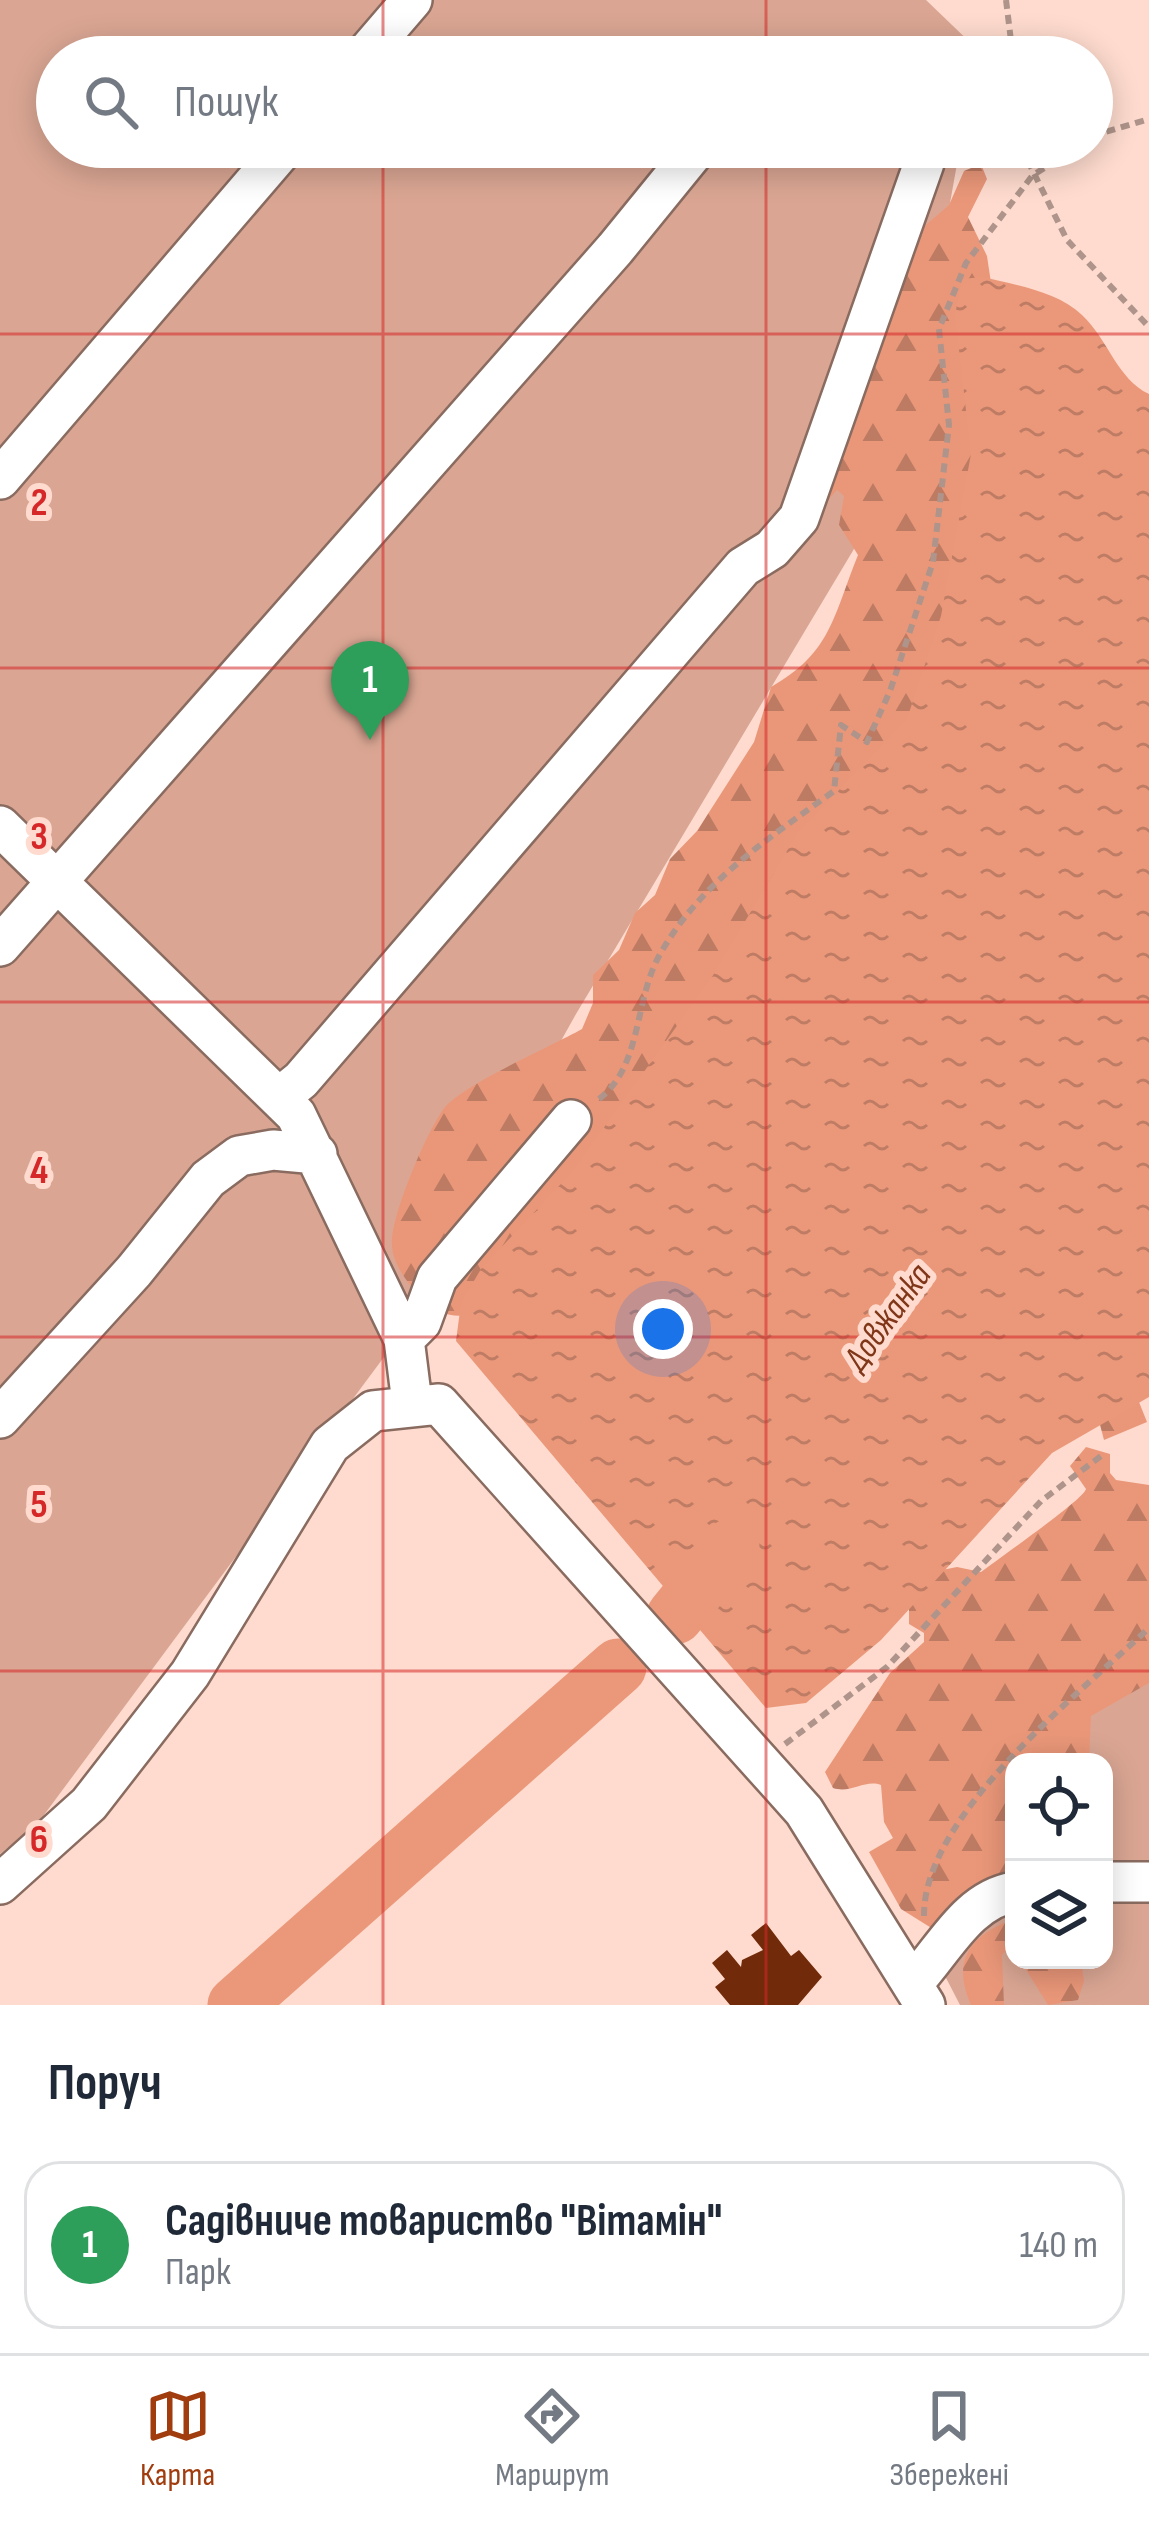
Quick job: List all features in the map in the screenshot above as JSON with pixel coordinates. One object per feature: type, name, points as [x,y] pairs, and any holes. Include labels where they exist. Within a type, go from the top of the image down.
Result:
[{"type":"street","points":[[381,36],[412,0]]},
{"type":"street","points":[[0,478],[267,168]]},
{"type":"street","points":[[0,946],[60,883],[680,168]]},
{"type":"street","points":[[280,1097],[301,1080],[743,567],[772,549],[800,518],[922,168]]},
{"type":"street","points":[[0,826],[280,1097],[317,1154],[404,1339],[412,1403]]},
{"type":"street","points":[[404,1339],[421,1322],[437,1279],[571,1120]]},
{"type":"street","points":[[0,1418],[134,1271],[208,1179],[239,1156],[273,1150],[317,1154]]},
{"type":"street","points":[[0,1883],[88,1804],[190,1674],[330,1445],[373,1412],[412,1403],[440,1404],[758,1766],[804,1811],[923,1984],[962,1920],[995,1895],[1005,1893]]},
{"type":"street","points":[[1113,1882],[1149,1882]]},
{"type":"path","points":[[1006,0],[1010,36]]},
{"type":"path","points":[[1113,130],[1149,119]]},
{"type":"path","points":[[1029,168],[1067,240],[1149,327]]},
{"type":"path","points":[[571,1120],[620,1083],[658,958],[718,876],[834,791],[841,725],[867,742],[890,692],[933,562],[949,425],[939,329],[966,263],[1032,176],[1044,168]]},
{"type":"path","points":[[758,1766],[887,1667],[1041,1501],[1105,1453]]},
{"type":"path","points":[[923,1984],[924,1895],[958,1819],[1021,1748],[1149,1628]]},
{"type":"shaded area","points":[[0,0],[926,0],[963,36],[36,36],[36,168],[956,168],[903,467],[576,1014],[384,1357],[38,1823],[0,1854]]},
{"type":"shaded area","points":[[1149,1657],[1149,2005],[960,2005],[944,1974],[1005,1819],[1005,1969],[1113,1969],[1113,1753],[1037,1753]]},
{"type":"green space","points":[[983,168],[987,179],[968,217],[987,256],[994,303],[992,400],[929,731],[475,1313],[442,1313],[409,1283],[392,1246],[403,1196],[420,1153],[445,1107],[456,1097],[582,1029],[593,1003],[593,975],[619,950],[635,913],[655,895],[670,859],[697,831],[754,742],[771,687],[806,661],[828,632],[858,555],[839,525],[844,496],[837,490],[806,526],[914,235],[949,205],[964,171]]},
{"type":"green space","points":[[1137,1397],[1147,1422],[1104,1440],[1099,1421]]},
{"type":"green space","points":[[1086,1447],[1110,1454],[1110,1473],[1116,1480],[1149,1485],[1149,1683],[1091,1716],[1089,1753],[1005,1753],[1005,1871],[933,1929],[901,1909],[869,1852],[893,1838],[884,1822],[881,1785],[833,1788],[825,1772],[890,1673],[924,1642],[924,1633],[909,1624],[909,1605],[932,1572],[957,1567],[981,1572],[1071,1505],[1086,1489],[1070,1466]]},
{"type":"green space","points":[[1005,1923],[1004,2005],[971,2005],[964,1962],[976,1941]]},
{"type":"green space","points":[[1026,1969],[1082,1969],[1078,2000],[1048,2005]]},
{"type":"water","points":[[983,277],[1035,290],[1072,307],[1091,325],[1129,379],[1149,394],[1149,1397],[1052,1453],[881,1640],[806,1703],[766,1708],[456,1341],[461,1303],[481,1269],[572,1172],[712,977],[797,834],[907,719],[941,616],[971,454],[955,315],[962,279]]},
{"type":"building","points":[[766,1923],[791,1956],[799,1950],[822,1977],[798,2005],[730,2005],[715,1987],[725,1979],[712,1963],[727,1950],[741,1967],[742,1960],[763,1950],[751,1935]]},
{"type":"waterway","name":"Довжанка","points":[[675,1616],[731,1547]]},
{"type":"waterway","name":"Довжанка","points":[[236,2005],[618,1667]]},
{"type":"place","name":"Садівниче товариство \"Вітамін\"","points":[[370,740]]}]
